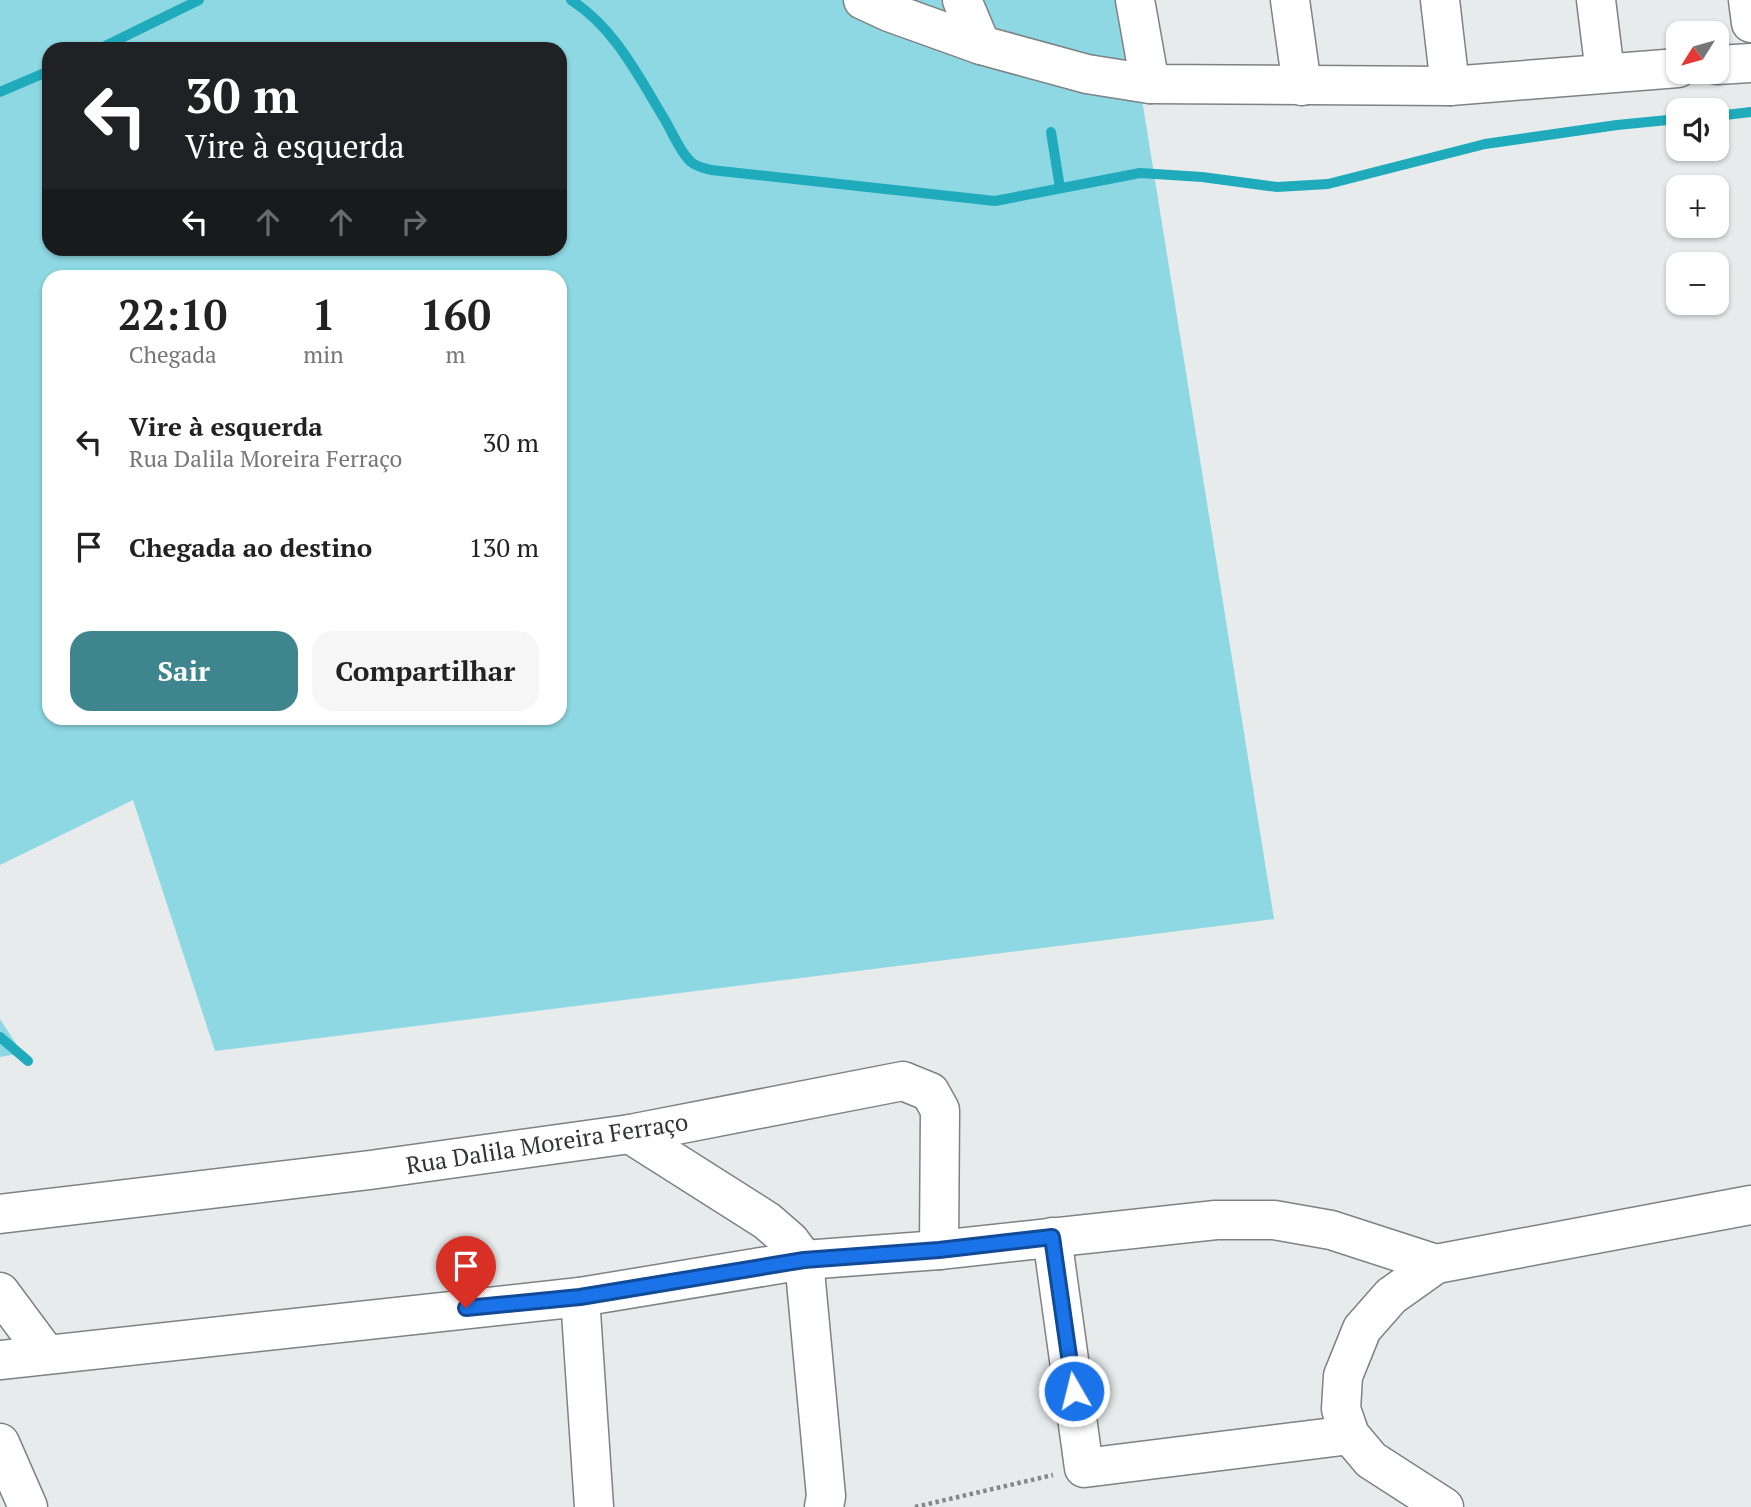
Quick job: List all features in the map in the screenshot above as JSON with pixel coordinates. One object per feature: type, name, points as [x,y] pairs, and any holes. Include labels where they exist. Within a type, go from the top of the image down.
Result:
[{"type":"street","points":[[863,0],[981,45],[1087,74],[1150,84],[1450,86],[1666,69]]},
{"type":"street","points":[[962,0],[981,45]]},
{"type":"street","points":[[1135,0],[1150,84]]},
{"type":"street","points":[[1290,0],[1302,86]]},
{"type":"street","points":[[1440,0],[1450,86]]},
{"type":"street","points":[[1597,0],[1605,73]]},
{"type":"street","points":[[1748,0],[1751,23]]},
{"type":"street","points":[[1729,64],[1751,62]]},
{"type":"street","name":"Rua Dalila Moreira Ferraço","points":[[0,1214],[370,1170],[630,1134],[903,1081],[930,1092],[940,1110],[939,1250]]},
{"type":"street","points":[[630,1134],[768,1221],[790,1241],[804,1260],[826,1496],[824,1507]]},
{"type":"street","points":[[1444,1507],[1371,1460],[1350,1435],[1341,1409],[1343,1376],[1362,1329],[1391,1296],[1436,1264],[1751,1205]]},
{"type":"street","points":[[0,1360],[580,1297],[804,1260],[939,1250],[1216,1220],[1274,1220],[1331,1230],[1436,1264]]},
{"type":"street","points":[[1052,1237],[1084,1468],[1350,1435]]},
{"type":"street","points":[[0,1292],[46,1354]]},
{"type":"street","points":[[580,1297],[594,1507]]},
{"type":"street","points":[[0,1443],[28,1507]]},
{"type":"path","points":[[915,1507],[1084,1468]]},
{"type":"shaded area","points":[[0,0],[1126,0],[1274,919],[215,1051],[133,800],[0,865]]},
{"type":"shaded area","points":[[0,1019],[22,1053],[0,1057]]},
{"type":"waterway","points":[[113,42],[199,0]]},
{"type":"waterway","points":[[571,0],[613,38],[635,70],[683,153],[691,162],[711,170],[995,201],[1140,173],[1202,177],[1277,187],[1328,184],[1485,144],[1666,120]]},
{"type":"waterway","points":[[0,92],[42,74]]},
{"type":"waterway","points":[[1729,115],[1751,112]]},
{"type":"waterway","points":[[1051,132],[1060,188]]},
{"type":"waterway","points":[[0,1037],[28,1061]]},
{"type":"route","points":[[466,1308],[580,1297],[804,1260],[939,1250],[1052,1237],[1074,1391]]}]
